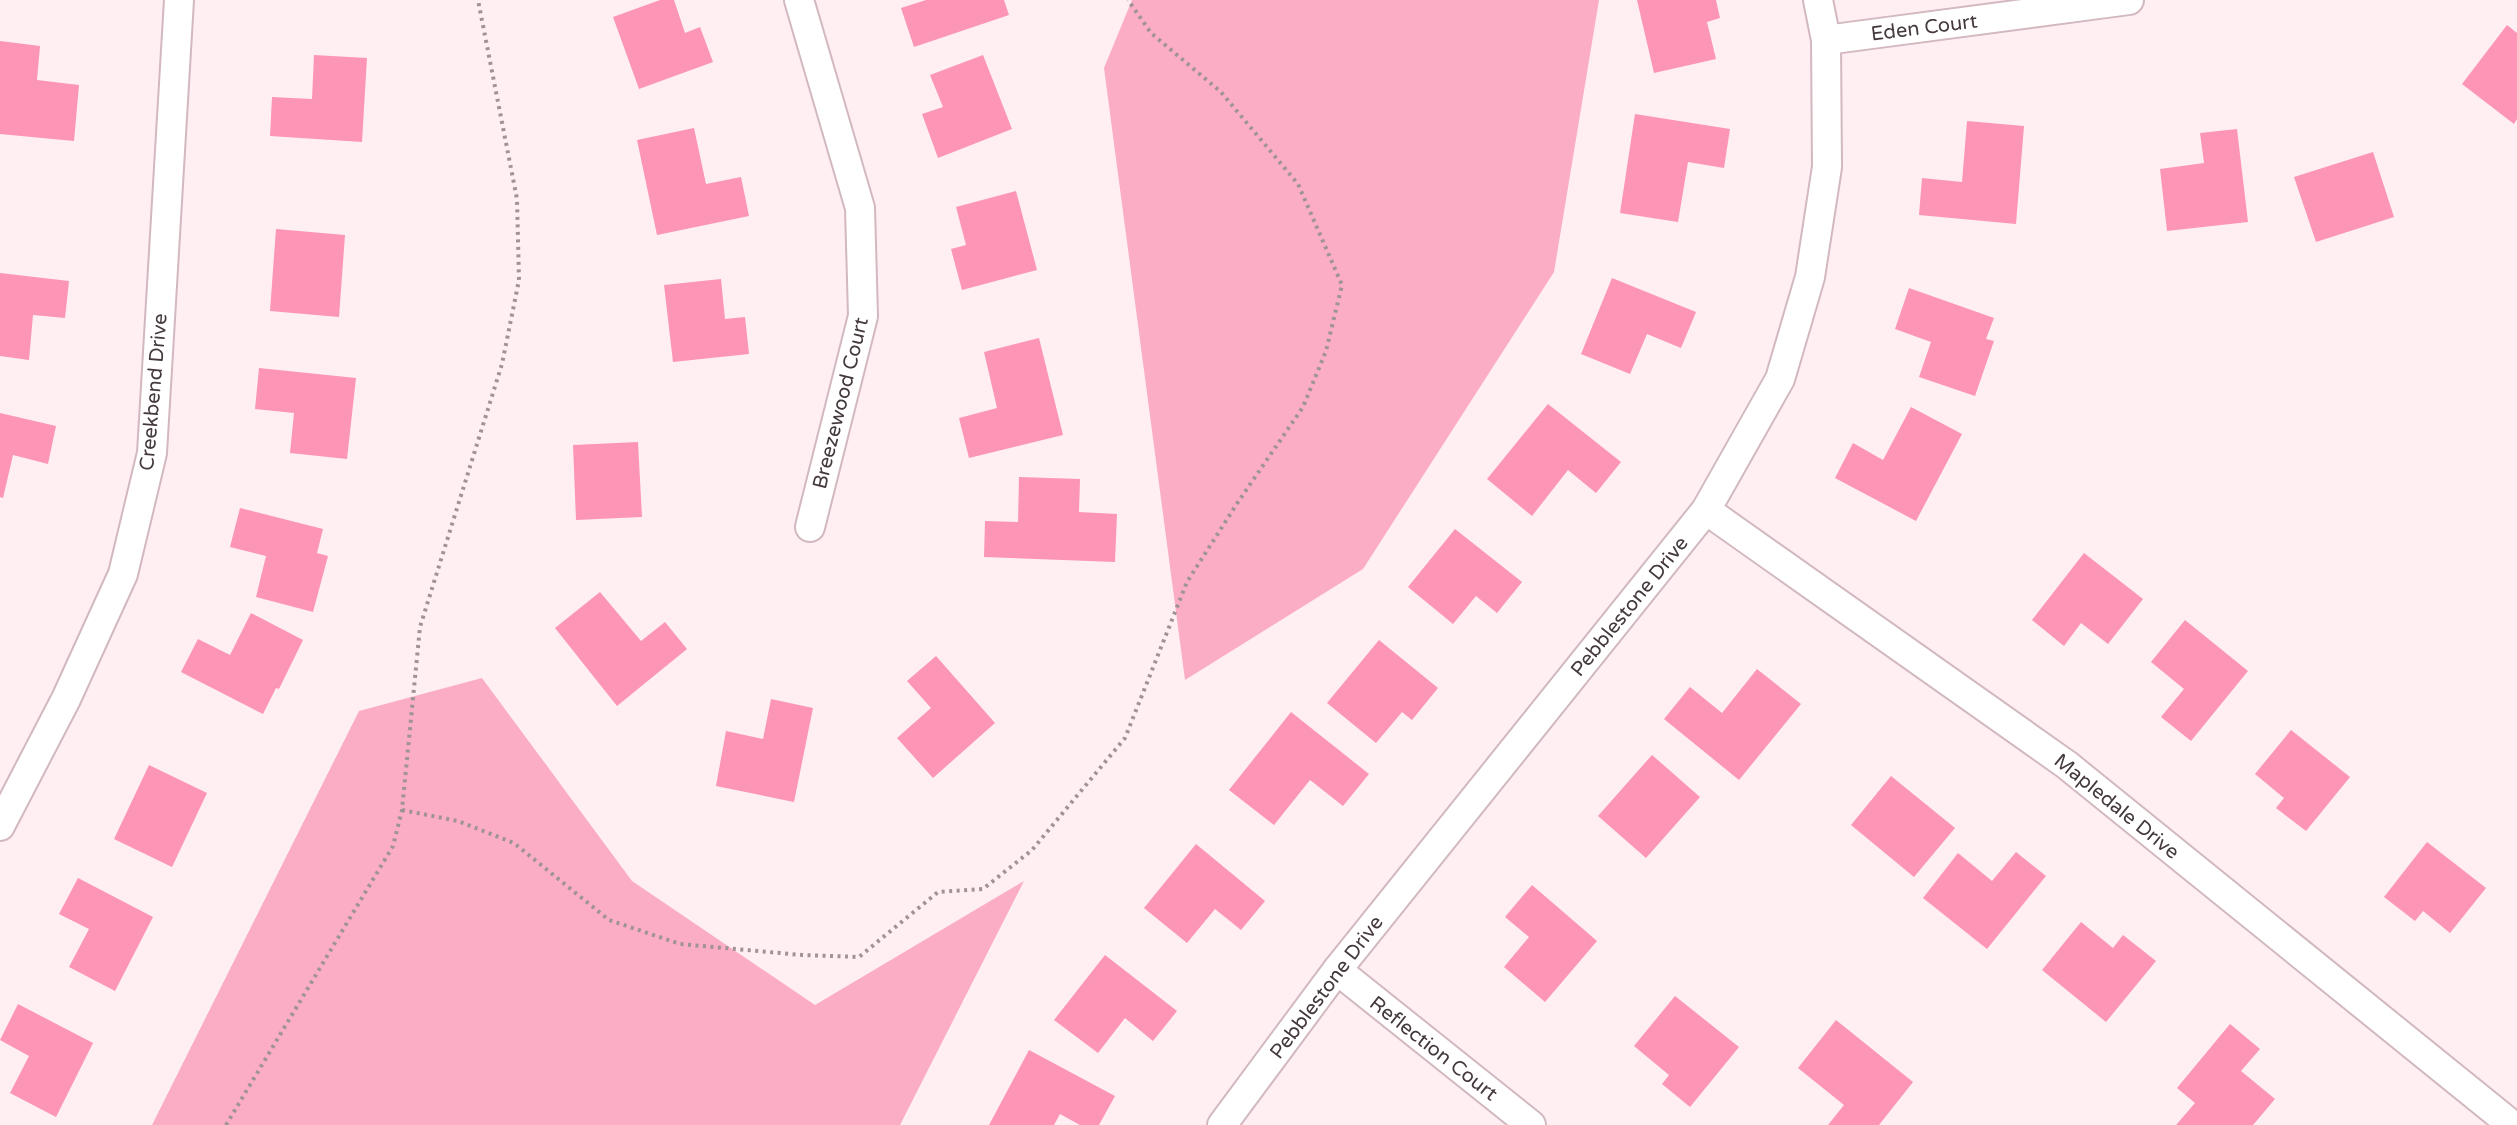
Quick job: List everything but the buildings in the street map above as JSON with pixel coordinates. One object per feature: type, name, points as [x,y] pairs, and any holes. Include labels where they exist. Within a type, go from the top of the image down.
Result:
[{"type":"street","name":"Creekbend Drive","points":[[0,826],[66,699],[123,574],[152,453],[179,0]]},
{"type":"street","name":"Breezewood Court","points":[[800,0],[860,208],[863,316],[810,526]]},
{"type":"street","name":"Pebblestone Drive","points":[[1222,1125],[1337,970],[1706,510],[1780,379],[1810,277],[1827,167],[1826,40],[1818,0]]},
{"type":"street","name":"Eden Court","points":[[1826,40],[2129,0]]},
{"type":"street","name":"Mapledale Drive","points":[[1706,510],[2067,765],[2512,1125]]},
{"type":"street","name":"Reflection Court","points":[[1337,970],[1531,1125]]},
{"type":"path","points":[[226,1125],[393,846],[402,810],[420,627],[502,364],[519,280],[517,199],[478,0]]},
{"type":"path","points":[[402,810],[458,821],[514,843],[609,920],[680,944],[802,955],[859,957],[938,892],[983,889],[1032,850],[1125,738],[1187,582],[1303,407],[1326,351],[1342,285],[1298,184],[1221,92],[1150,33],[1128,0]]},
{"type":"shaded area","points":[[1132,0],[1599,0],[1554,272],[1363,569],[1185,680],[1104,68]]},
{"type":"shaded area","points":[[482,678],[632,881],[815,1005],[1024,881],[900,1125],[152,1125],[359,711]]}]
